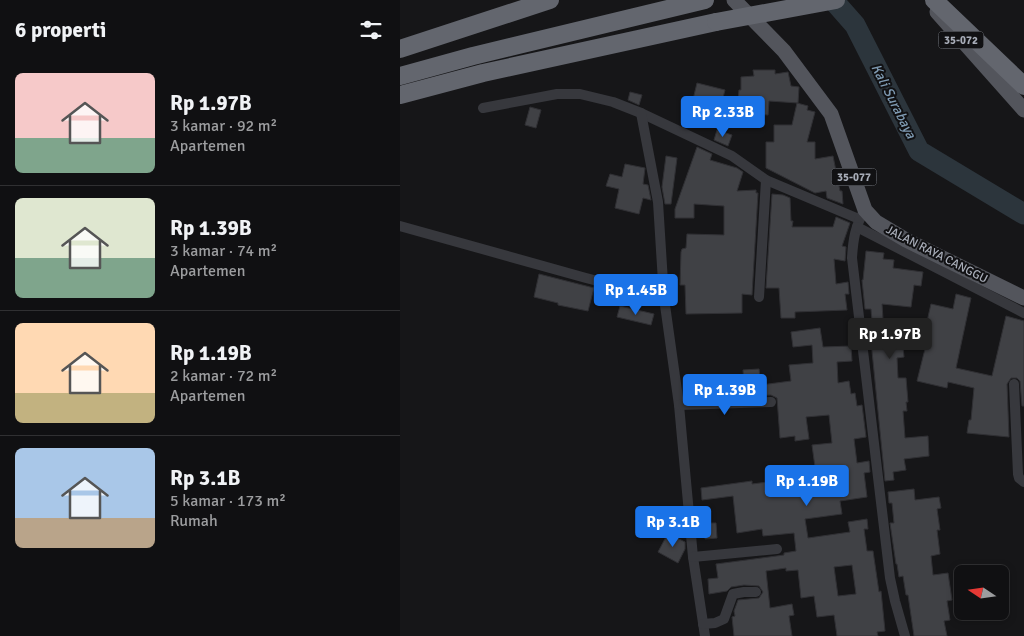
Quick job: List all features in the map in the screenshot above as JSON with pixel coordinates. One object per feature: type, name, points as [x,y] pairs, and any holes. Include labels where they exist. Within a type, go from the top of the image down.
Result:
[{"type":"highway","points":[[400,49],[550,0]]},
{"type":"highway","points":[[400,76],[473,56],[686,3],[705,0]]},
{"type":"highway","points":[[400,95],[483,73],[716,22],[836,0]]},
{"type":"highway","points":[[934,0],[1024,86]]},
{"type":"main road","name":"JALAN RAYA CANGGU","points":[[734,0],[784,51],[831,114],[861,218],[876,222],[906,240],[1024,298]]},
{"type":"main road","name":"35-072","points":[[926,0],[1024,110]]},
{"type":"main road","name":"35-072","points":[[996,79],[1024,99]]},
{"type":"street","points":[[483,108],[557,94],[580,94],[613,102],[641,113],[732,156],[766,180],[861,218],[1024,313]]},
{"type":"street","points":[[641,113],[658,202],[664,298],[679,405],[693,558],[705,636]]},
{"type":"street","points":[[759,297],[766,180]]},
{"type":"street","points":[[861,218],[853,242],[852,258],[890,578],[905,636]]},
{"type":"street","points":[[400,226],[664,298]]},
{"type":"street","points":[[1014,384],[1018,474],[1019,478],[1024,482]]},
{"type":"street","points":[[679,405],[770,402]]},
{"type":"street","points":[[693,558],[777,549]]},
{"type":"street","points":[[703,624],[715,623],[724,619],[734,594],[756,592]]},
{"type":"building","points":[[753,70],[775,70],[775,74],[788,72],[791,86],[799,87],[798,103],[769,101],[768,115],[737,112],[741,77],[754,76]]},
{"type":"building","points":[[697,83],[725,90],[717,120],[690,112]]},
{"type":"building","points":[[630,92],[642,95],[639,105],[628,100]]},
{"type":"building","points":[[797,103],[808,106],[807,110],[815,112],[807,142],[815,142],[815,159],[833,156],[840,191],[842,191],[843,204],[827,198],[826,191],[815,193],[766,168],[766,142],[774,142],[774,125],[792,125]]},
{"type":"building","points":[[530,107],[541,110],[536,128],[525,125]]},
{"type":"building","points":[[717,130],[732,135],[728,146],[714,140]]},
{"type":"building","points":[[697,147],[712,154],[710,160],[737,168],[743,172],[737,191],[756,190],[756,193],[758,193],[752,295],[742,294],[742,313],[686,314],[685,285],[680,285],[681,252],[682,249],[686,248],[687,234],[724,235],[724,206],[694,204],[694,218],[675,218],[675,209]]},
{"type":"building","points":[[666,156],[677,158],[671,204],[665,204],[662,187]]},
{"type":"building","points":[[625,164],[645,168],[643,184],[648,185],[651,200],[643,198],[639,214],[615,208],[619,189],[606,186],[610,174],[622,177]]},
{"type":"building","points":[[772,194],[790,198],[792,227],[833,227],[836,217],[850,223],[842,246],[846,247],[845,261],[834,259],[836,284],[848,282],[849,294],[845,294],[847,310],[795,312],[795,318],[781,318],[779,288],[766,288]]},
{"type":"building","points":[[866,251],[884,253],[883,259],[894,260],[893,268],[923,272],[921,286],[914,285],[911,307],[882,304],[885,349],[903,347],[904,357],[897,358],[898,378],[906,378],[908,402],[906,402],[907,411],[903,411],[905,438],[928,436],[929,456],[904,459],[906,470],[893,472],[894,480],[885,481],[871,341],[869,341],[866,322],[872,321],[871,309],[865,309],[862,280]]},
{"type":"building","points":[[539,274],[594,288],[588,311],[558,305],[558,303],[534,297]]},
{"type":"building","points":[[956,294],[971,298],[956,368],[992,376],[1006,316],[1024,321],[1024,406],[1022,406],[1020,381],[1017,378],[1011,378],[1007,384],[1009,437],[967,433],[969,420],[971,420],[974,388],[948,382],[947,388],[917,381],[925,349],[921,348],[931,304],[953,309]]},
{"type":"building","points":[[620,306],[654,314],[651,325],[617,317]]},
{"type":"building","points":[[820,328],[823,347],[851,346],[852,361],[837,362],[838,383],[849,381],[851,394],[855,393],[857,406],[862,405],[866,437],[854,439],[857,463],[869,461],[870,472],[864,473],[867,497],[840,501],[842,514],[805,519],[808,538],[850,532],[848,522],[867,519],[868,529],[864,529],[867,551],[873,551],[879,592],[881,591],[885,631],[877,632],[878,636],[837,636],[834,615],[817,617],[814,596],[801,598],[798,570],[786,571],[786,568],[766,571],[770,608],[792,604],[794,615],[789,616],[792,636],[734,636],[732,617],[735,616],[734,611],[738,600],[759,598],[763,592],[759,586],[744,585],[731,587],[727,591],[709,594],[708,579],[718,578],[716,564],[784,555],[784,553],[796,551],[794,533],[763,536],[762,529],[737,533],[733,496],[702,500],[701,488],[752,481],[752,484],[800,478],[801,493],[821,491],[818,466],[815,467],[812,445],[832,443],[829,415],[806,417],[809,439],[795,441],[795,436],[780,438],[777,398],[771,395],[734,396],[733,383],[744,382],[743,370],[759,369],[761,385],[791,381],[789,365],[813,363],[812,345],[793,347],[791,332]],"holes":[[[852,565],[856,594],[838,596],[834,567]]]},
{"type":"building","points":[[700,385],[711,385],[711,397],[700,397]]},
{"type":"building","points":[[914,489],[915,500],[939,497],[941,508],[937,509],[940,530],[937,530],[940,554],[931,556],[933,575],[948,573],[952,600],[947,601],[950,620],[944,621],[947,636],[914,636],[908,595],[906,595],[903,576],[899,577],[896,564],[890,523],[894,523],[892,503],[889,503],[888,492]]},
{"type":"building","points":[[705,523],[716,523],[717,538],[705,539]]},
{"type":"building","points":[[668,533],[685,542],[685,549],[678,563],[658,552]]},
{"type":"waterway","name":"Kali Surabaya","points":[[833,0],[855,25],[919,151],[1024,214]]}]
